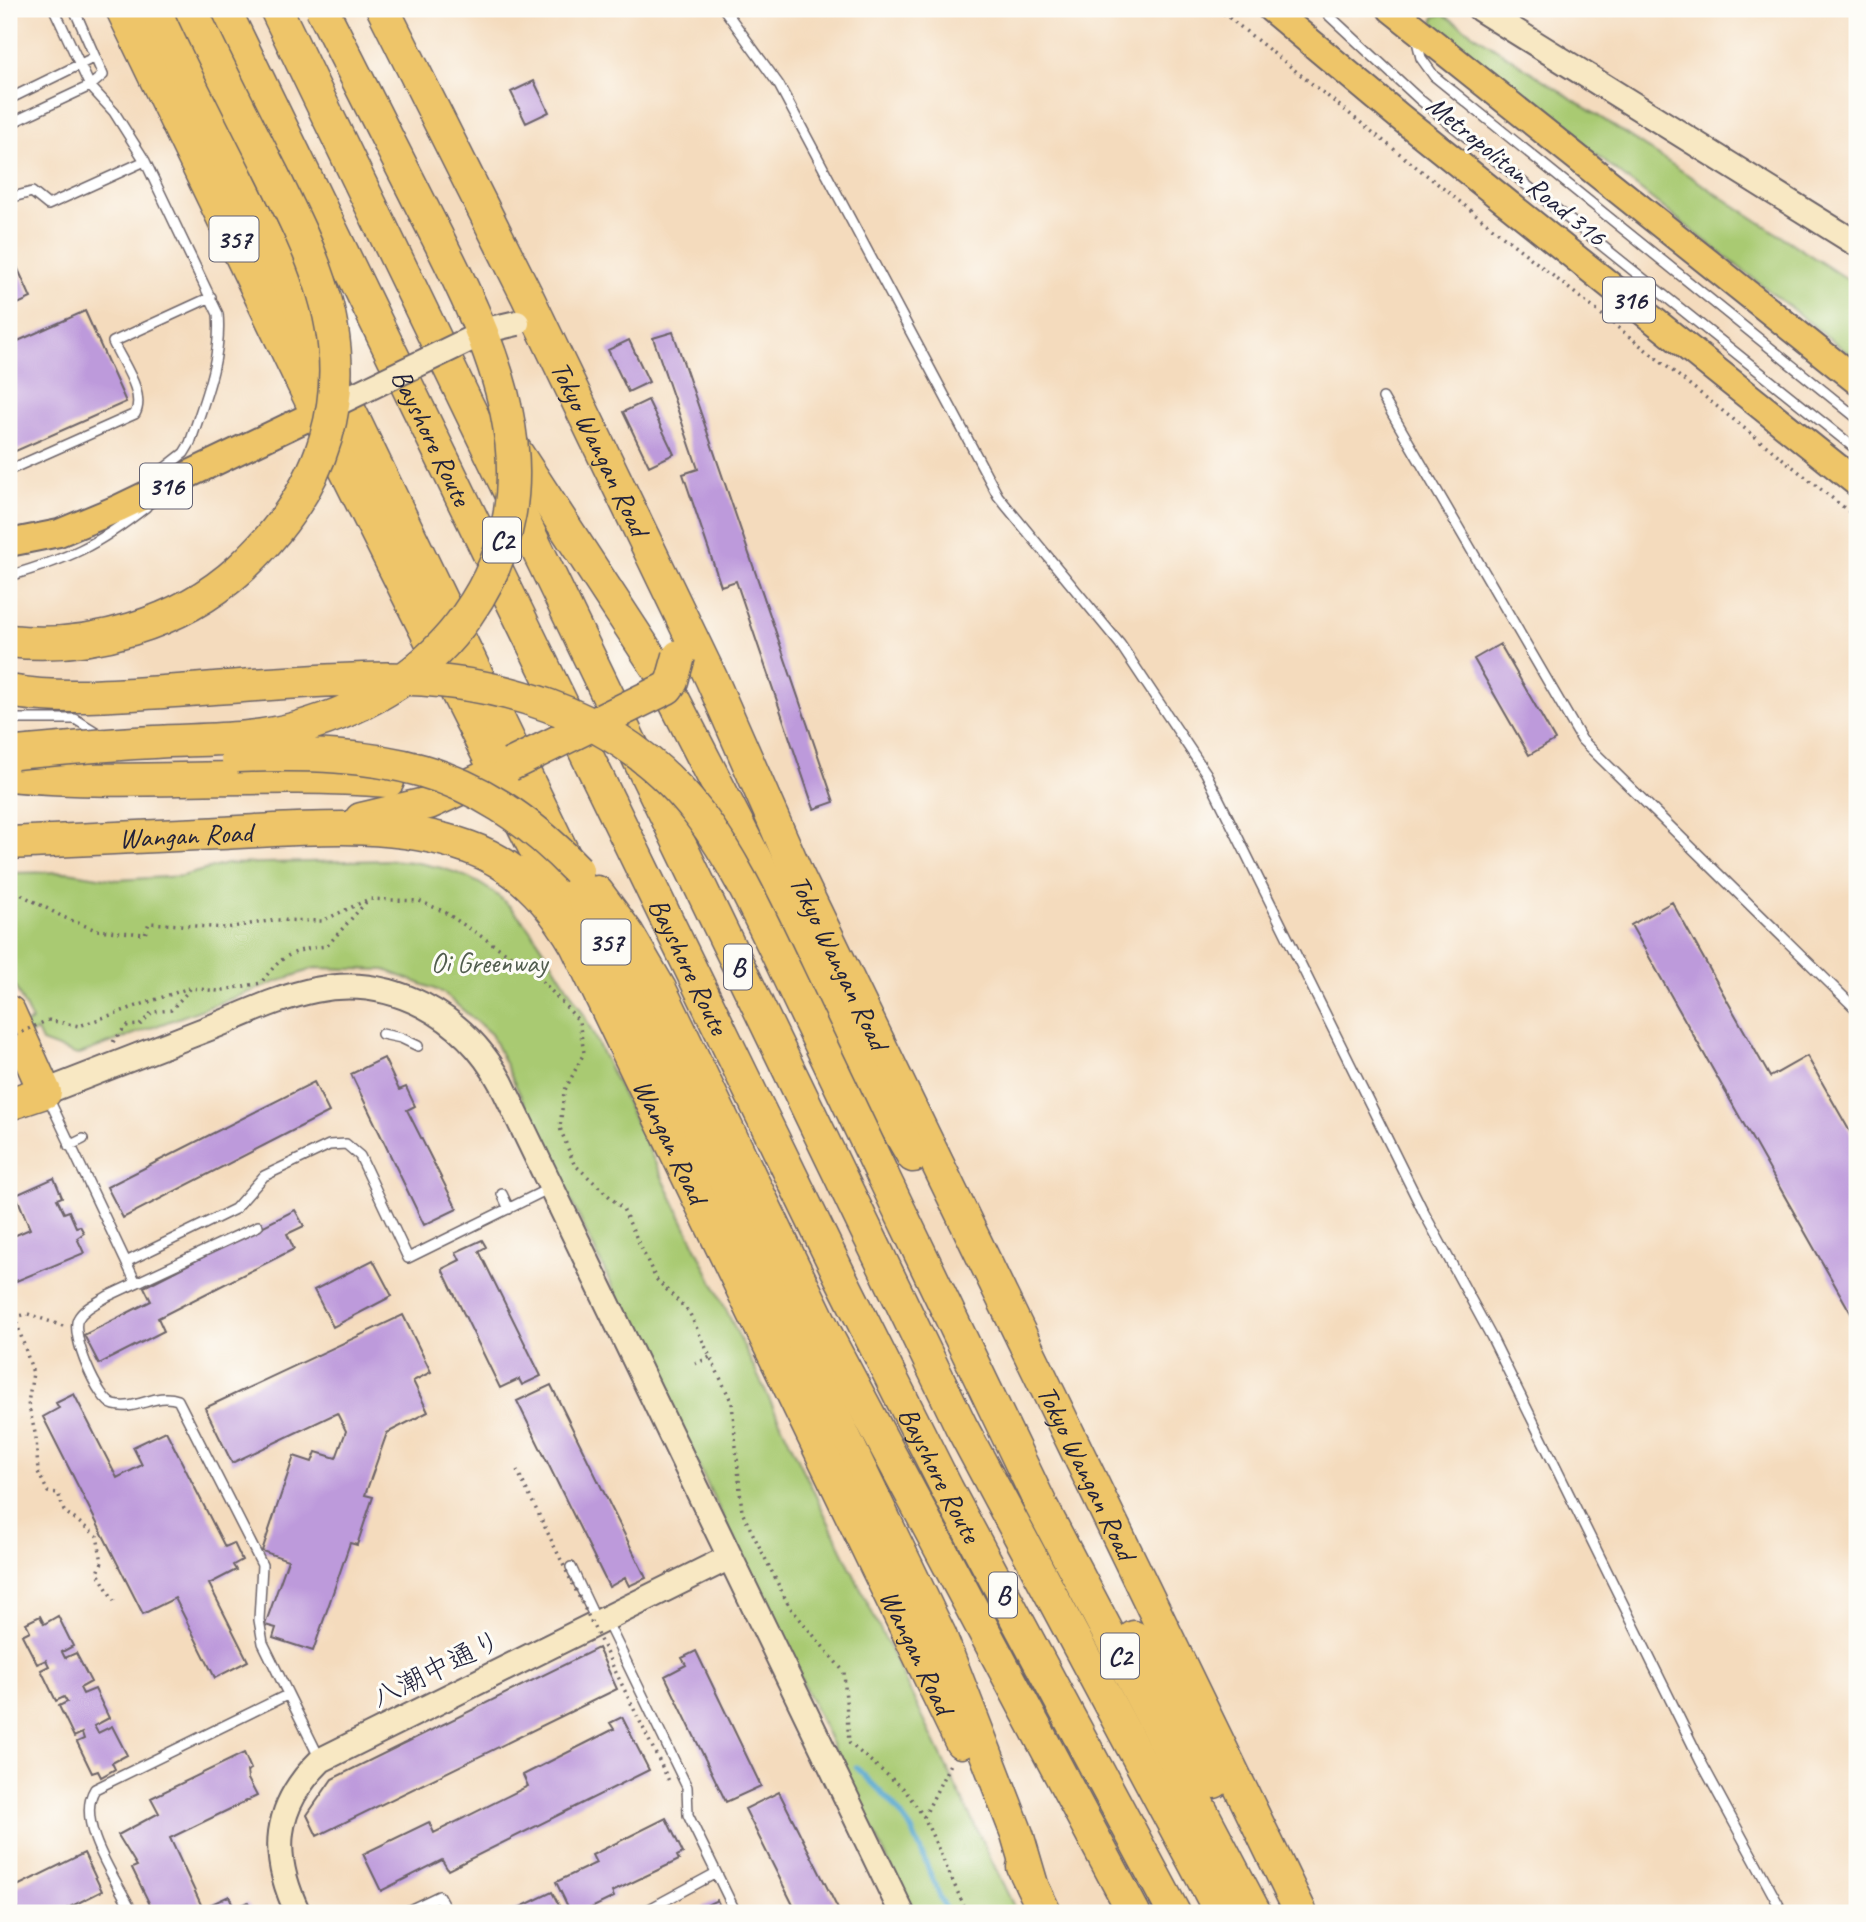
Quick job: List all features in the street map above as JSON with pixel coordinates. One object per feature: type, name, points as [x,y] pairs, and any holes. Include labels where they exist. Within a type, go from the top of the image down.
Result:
[{"type":"highway","name":"357","points":[[122,9],[328,408],[503,769],[566,912],[576,945]]},
{"type":"highway","name":"357","points":[[156,9],[940,1635],[1017,1834],[1038,1899]]},
{"type":"highway","points":[[9,641],[52,642],[112,635],[145,624],[203,596],[232,577],[276,532],[310,482],[328,435],[335,398],[335,371],[329,312],[321,284],[299,230],[191,9]]},
{"type":"highway","name":"Bayshore Route","points":[[224,9],[839,1275],[954,1502],[1174,1913]]},
{"type":"highway","name":"Bayshore Route","points":[[276,9],[961,1426],[1221,1913]]},
{"type":"highway","name":"C2","points":[[11,760],[114,744],[206,741],[268,735],[322,720],[379,695],[418,669],[459,626],[486,582],[505,533],[511,507],[514,446],[493,360],[451,263],[322,9]]},
{"type":"highway","name":"Tokyo Wangan Road","points":[[383,9],[712,680],[797,874],[1301,1913]]},
{"type":"highway","points":[[387,239],[536,486],[578,544],[658,669],[884,1108],[927,1177],[977,1247]]},
{"type":"highway","points":[[276,830],[354,821],[429,803],[667,688],[672,681],[679,656],[678,643],[607,496],[581,410]]},
{"type":"highway","name":"C2","points":[[9,691],[92,697],[363,678],[430,679],[499,690],[534,699],[595,726],[624,743],[673,785],[717,839],[752,902],[1083,1587],[1255,1913]]},
{"type":"highway","name":"C2","points":[[11,760],[334,755],[392,762],[446,779],[496,804],[543,837],[577,870],[612,911],[650,970],[826,1334],[1134,1913]]},
{"type":"highway","name":"Wangan Road","points":[[9,843],[276,830],[376,829],[438,837],[471,848],[521,877],[543,896],[576,945],[1038,1899]]},
{"type":"highway","points":[[9,1012],[45,1092],[9,1104]]},
{"type":"highway","points":[[995,1409],[1069,1521],[1236,1822],[1294,1913]]},
{"type":"main road","name":"Metropolitan Road 316","points":[[1271,9],[1400,117],[1857,483]]},
{"type":"main road","name":"Metropolitan Road 316","points":[[1391,9],[1417,20],[1857,381]]},
{"type":"main road","name":"316","points":[[9,543],[59,533],[119,508],[328,408]]},
{"type":"street","points":[[1480,9],[1857,244]]},
{"type":"street","points":[[328,408],[491,329],[517,323],[537,329],[546,338]]},
{"type":"street","points":[[45,1092],[295,995],[326,988],[372,989],[425,1005],[469,1038],[494,1071],[902,1913]]},
{"type":"street","name":"八潮中通り","points":[[299,1913],[281,1867],[281,1831],[292,1797],[321,1760],[730,1557]]},
{"type":"lane","points":[[54,9],[90,86],[114,112],[145,161],[211,297],[220,335],[216,360],[190,443],[184,453],[138,488],[119,508]]},
{"type":"lane","points":[[9,124],[90,86],[103,75],[74,9]]},
{"type":"lane","points":[[724,9],[779,85],[999,496],[1120,644],[1206,773],[1424,1213],[1492,1338],[1701,1762],[1783,1913]]},
{"type":"lane","points":[[1322,9],[1419,99],[1857,450]]},
{"type":"lane","points":[[1417,20],[1421,58],[1434,76],[1857,418]]},
{"type":"lane","points":[[9,99],[95,57]]},
{"type":"lane","points":[[9,198],[32,192],[48,205],[145,161]]},
{"type":"lane","points":[[9,470],[135,414],[139,406],[138,396],[113,342],[211,297]]},
{"type":"lane","points":[[1383,398],[1582,740],[1857,1010]]},
{"type":"lane","points":[[9,576],[60,561],[91,548],[188,475]]},
{"type":"lane","points":[[9,719],[75,719],[114,744]]},
{"type":"lane","points":[[382,1034],[401,1038],[418,1046]]},
{"type":"lane","points":[[45,1092],[136,1283]]},
{"type":"lane","points":[[69,1146],[83,1139]]},
{"type":"lane","points":[[126,1262],[235,1209],[261,1178],[329,1146],[346,1144],[360,1156],[408,1258],[551,1187]]},
{"type":"lane","points":[[502,1194],[509,1209]]},
{"type":"lane","points":[[258,1226],[86,1309],[77,1321],[75,1336],[102,1396],[113,1405],[139,1405],[167,1396],[178,1400],[262,1565],[261,1634],[287,1695],[321,1760]]},
{"type":"lane","points":[[571,1567],[602,1620],[687,1787],[688,1815],[736,1913]]},
{"type":"lane","points":[[133,1913],[89,1826],[88,1805],[95,1789],[287,1695]]},
{"type":"lane","points":[[642,1913],[716,1873]]},
{"type":"lane","points":[[403,1913],[439,1896],[448,1913]]},
{"type":"path","points":[[1218,9],[1857,519]]},
{"type":"path","points":[[9,888],[63,918],[96,930],[145,934],[149,923],[226,928],[275,920],[322,921],[369,899],[419,901],[443,911],[532,970],[579,1020],[583,1054],[564,1092],[560,1128],[574,1164],[624,1209],[656,1279],[689,1312],[732,1403],[742,1512],[789,1606],[844,1672],[849,1743],[904,1789],[925,1817],[967,1913]]},
{"type":"path","points":[[9,1038],[48,1020],[79,1026],[191,988],[218,991],[261,983],[275,964],[296,949],[327,946],[369,899]]},
{"type":"path","points":[[109,1046],[126,1026],[140,1025],[152,1012],[171,1010],[191,988]]},
{"type":"path","points":[[76,1331],[28,1314],[15,1317],[33,1373],[28,1403],[36,1437],[38,1472],[48,1492],[58,1493],[64,1511],[97,1536],[102,1562],[98,1573],[114,1603]]},
{"type":"path","points":[[695,1364],[710,1357]]},
{"type":"path","points":[[517,1470],[670,1783]]},
{"type":"path","points":[[925,1817],[951,1761]]},
{"type":"green space","points":[[1443,14],[1857,286],[1857,360],[1433,27],[1434,17]]},
{"type":"green space","name":"Oi Greenway","points":[[391,860],[430,865],[462,875],[488,888],[510,906],[528,928],[583,1013],[1017,1913],[913,1913],[491,1034],[442,992],[385,970],[315,968],[77,1055],[42,1042],[37,1031],[9,1043],[9,1031],[32,1021],[9,974],[9,873],[68,872],[117,880],[182,876],[227,864]]},
{"type":"building","points":[[534,81],[549,112],[526,123],[511,92]]},
{"type":"building","points":[[9,249],[31,298],[9,308]]},
{"type":"building","points":[[85,311],[126,402],[9,454],[9,345]]},
{"type":"building","points":[[673,332],[834,802],[814,809],[736,581],[721,586],[683,474],[698,469],[653,338]]},
{"type":"building","points":[[629,340],[649,382],[628,392],[608,350]]},
{"type":"building","points":[[648,400],[674,454],[649,466],[623,412]]},
{"type":"building","points":[[1500,644],[1555,740],[1529,755],[1474,659]]},
{"type":"building","points":[[1672,902],[1770,1077],[1807,1056],[1857,1144],[1857,1324],[1631,925]]},
{"type":"building","points":[[384,1058],[399,1090],[406,1087],[415,1106],[407,1110],[457,1209],[424,1225],[351,1074]]},
{"type":"building","points":[[314,1082],[329,1112],[123,1218],[107,1187]]},
{"type":"building","points":[[54,1178],[62,1197],[57,1199],[64,1213],[69,1211],[76,1227],[80,1226],[84,1233],[77,1238],[84,1253],[9,1284],[9,1238],[30,1229],[16,1195]]},
{"type":"building","points":[[295,1210],[304,1226],[287,1234],[294,1249],[158,1318],[164,1331],[99,1364],[84,1335],[151,1301],[144,1287]]},
{"type":"building","points":[[482,1240],[486,1247],[479,1251],[541,1376],[522,1385],[519,1379],[500,1388],[442,1269],[460,1260],[456,1252]]},
{"type":"building","points":[[373,1260],[392,1296],[333,1327],[314,1290]]},
{"type":"building","points":[[403,1315],[431,1372],[413,1381],[428,1412],[387,1433],[365,1495],[373,1497],[357,1545],[350,1543],[313,1651],[273,1638],[276,1628],[265,1625],[288,1560],[262,1551],[294,1456],[312,1462],[316,1452],[336,1458],[346,1431],[337,1413],[232,1463],[205,1408]]},
{"type":"building","points":[[551,1385],[646,1578],[629,1586],[625,1578],[609,1587],[517,1401]]},
{"type":"building","points":[[74,1394],[117,1478],[142,1465],[133,1447],[166,1431],[225,1547],[234,1543],[242,1560],[233,1565],[236,1570],[209,1584],[248,1661],[215,1678],[175,1598],[143,1614],[43,1417],[59,1408],[56,1403]]},
{"type":"building","points":[[40,1616],[44,1624],[58,1616],[73,1646],[62,1652],[65,1658],[76,1653],[91,1682],[80,1688],[83,1694],[95,1689],[109,1718],[94,1726],[98,1733],[112,1726],[127,1755],[112,1763],[115,1769],[101,1777],[98,1771],[92,1773],[77,1742],[84,1739],[82,1733],[74,1737],[59,1706],[67,1702],[64,1697],[56,1701],[41,1670],[49,1666],[46,1660],[37,1664],[22,1635],[30,1631],[26,1623]]},
{"type":"building","points":[[598,1648],[617,1689],[317,1836],[307,1815],[332,1779]]},
{"type":"building","points":[[696,1651],[761,1786],[726,1802],[665,1676],[686,1665],[682,1658]]},
{"type":"building","points":[[622,1717],[649,1770],[448,1870],[442,1860],[381,1891],[363,1854],[429,1822],[434,1833],[528,1786],[523,1775],[614,1729],[610,1723]]},
{"type":"building","points":[[244,1753],[251,1769],[247,1771],[248,1779],[257,1796],[170,1838],[205,1913],[154,1913],[132,1868],[137,1866],[118,1835],[159,1813],[151,1798]]},
{"type":"building","points":[[779,1792],[840,1913],[797,1913],[745,1809]]},
{"type":"building","points":[[666,1818],[683,1853],[677,1856],[679,1860],[612,1892],[614,1897],[581,1913],[571,1913],[556,1882],[596,1863],[592,1855]]},
{"type":"building","points":[[84,1853],[102,1891],[58,1913],[19,1913],[9,1890]]},
{"type":"building","points":[[552,1892],[563,1913],[508,1913]]},
{"type":"building","points":[[229,1896],[235,1909],[248,1902],[254,1913],[208,1913],[205,1907]]},
{"type":"building","points":[[717,1900],[723,1913],[690,1913]]},
{"type":"waterway","points":[[856,1767],[893,1804],[912,1830],[947,1913]]}]
